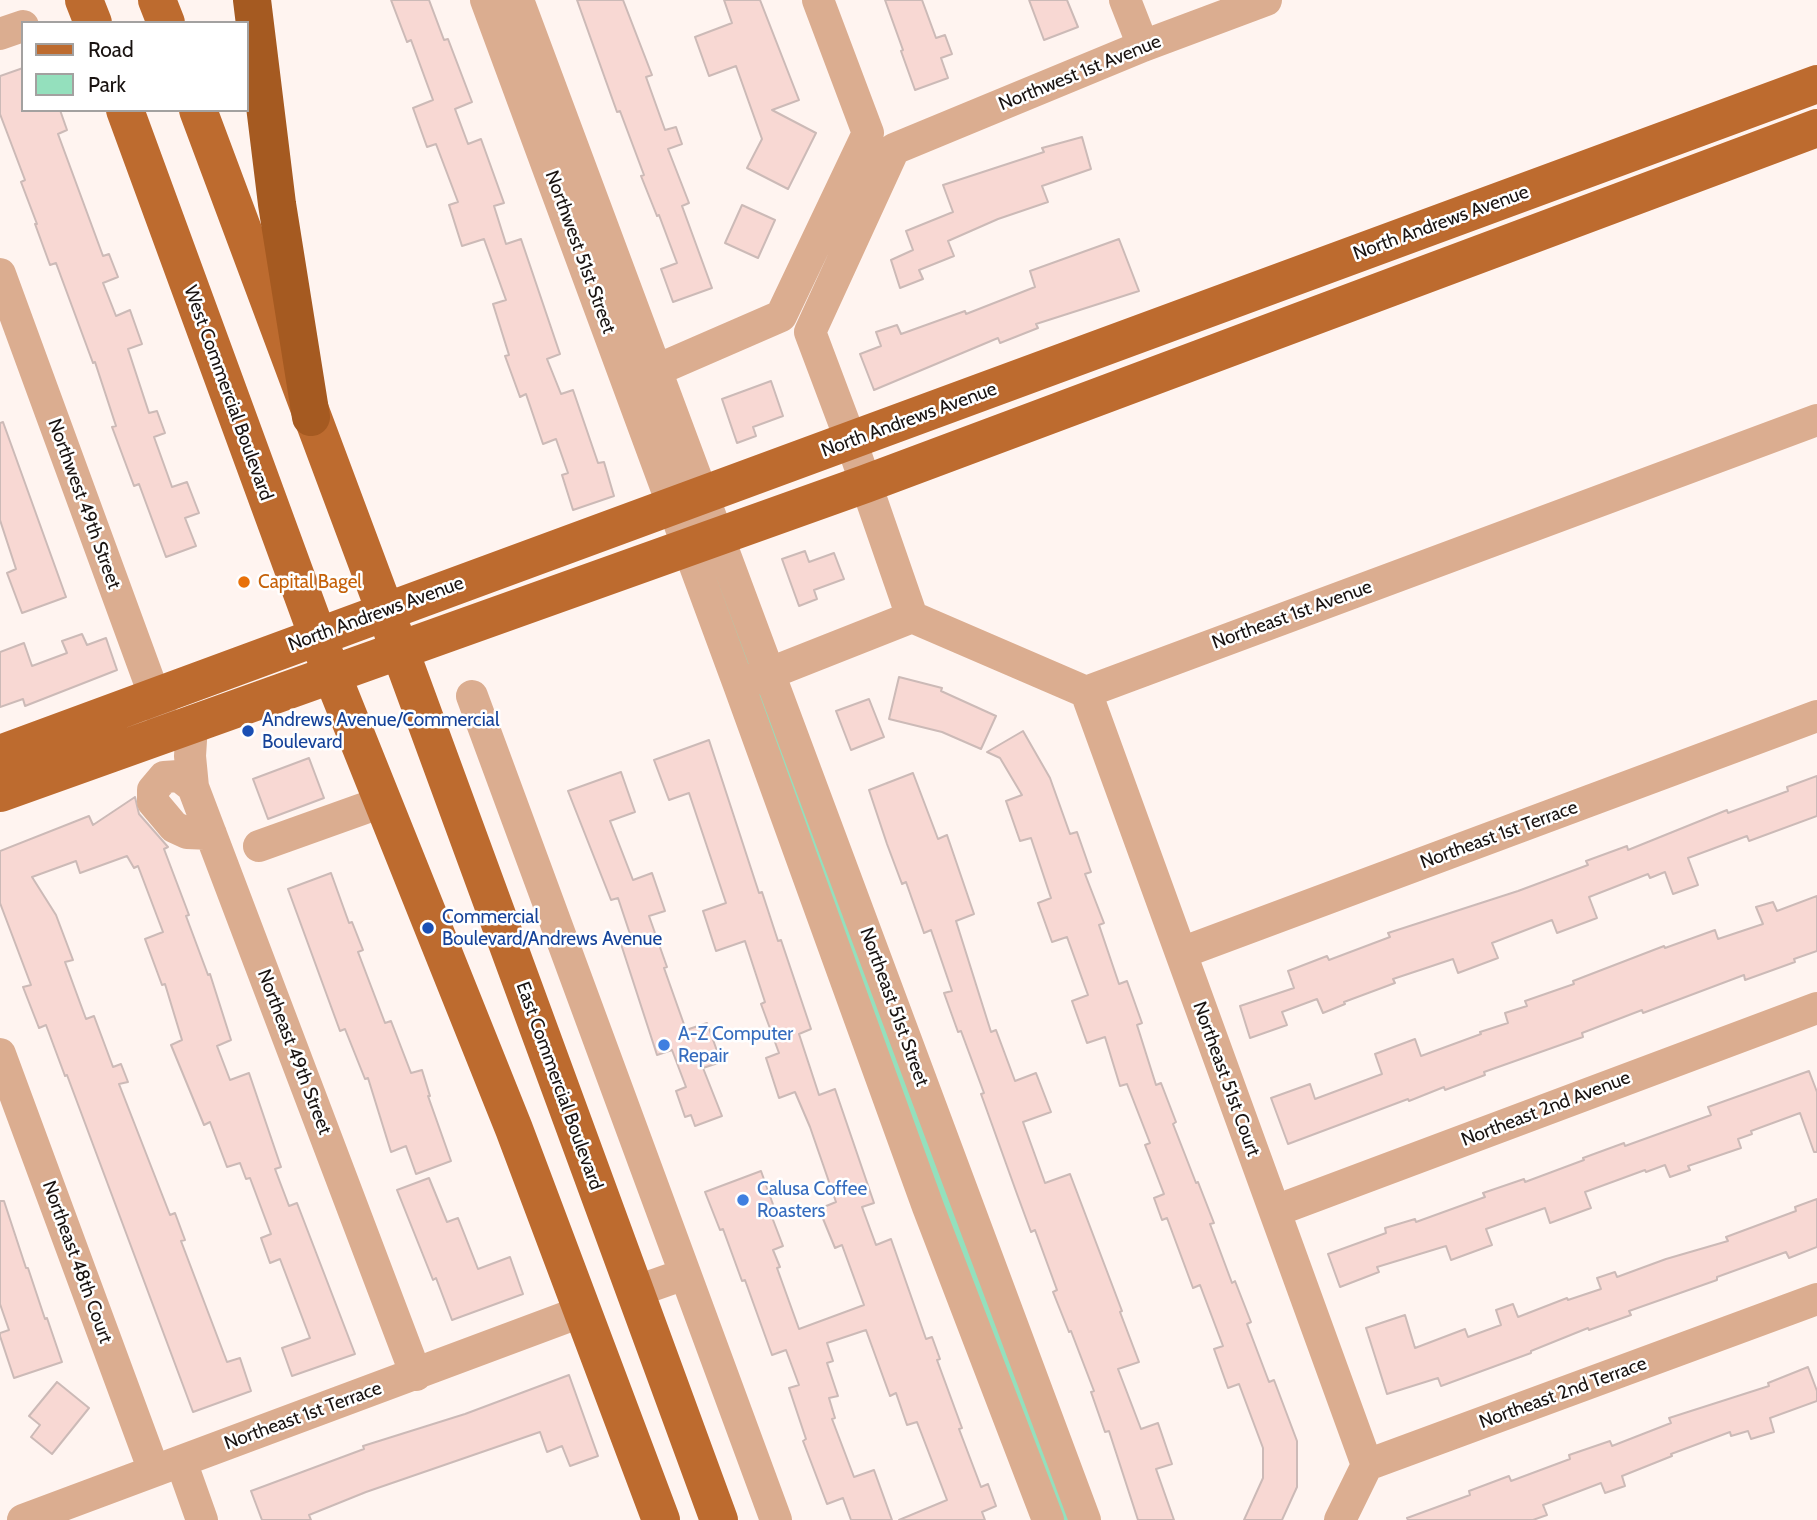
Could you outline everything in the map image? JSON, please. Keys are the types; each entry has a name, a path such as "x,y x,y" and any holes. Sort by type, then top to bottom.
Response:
{"highway":[{"path":"252,0 277,204 311,417"}],"main road":[{"path":"84,0 92,21"},
{"path":"157,0 165,21"},
{"name":"North Andrews Avenue","path":"0,754 1817,84"},
{"name":"West Commercial Boulevard","path":"125,112 332,675"},
{"path":"199,112 400,651"},
{"path":"0,793 865,484 1817,128"},
{"name":"East Commercial Boulevard","path":"400,651 717,1516"},
{"path":"332,675 514,1129 661,1520"},
{"path":"514,1129 539,1141 546,1150 589,1258 596,1268 610,1280 634,1292"},
{"path":"583,1311 612,1329 622,1339 631,1353 685,1493 696,1506 717,1516"}],"street":[{"name":"Northwest 51st Street","path":"486,0 627,380 688,499"},
{"name":"Northwest 51st Street","path":"518,0 657,369 688,499"},
{"path":"810,332 894,149 867,133 818,0"},
{"path":"1125,0 1143,46"},
{"name":"Northwest 1st Avenue","path":"894,149 1143,46 1266,0"},
{"path":"0,34 21,27"},
{"path":"627,380 781,316 867,133"},
{"name":"Northwest 49th Street","path":"0,274 154,695 180,729"},
{"path":"781,316 810,332 912,617"},
{"name":"Northeast 1st Avenue","path":"1086,692 1817,420"},
{"name":"Northeast 51st Street","path":"688,499 704,542 739,685 928,1207 1048,1520"},
{"name":"Northeast 51st Street","path":"704,542 771,673 1085,1520"},
{"path":"739,685 912,617 1086,692"},
{"name":"Northeast 51st Court","path":"1086,692 1367,1465"},
{"path":"472,696 776,1520"},
{"name":"Northeast 1st Terrace","path":"1181,953 1817,716"},
{"name":"Northeast 49th Street","path":"180,729 190,756 193,787 416,1375"},
{"path":"193,787 179,776 164,777 153,790 153,802 174,828 187,833 211,834"},
{"path":"259,846 382,802"},
{"name":"Northeast 2nd Avenue","path":"1275,1211 1817,1008"},
{"name":"Northeast 48th Court","path":"0,1054 168,1466 202,1520"},
{"path":"928,1207 964,1194"},
{"path":"634,1292 685,1274"},
{"name":"Northeast 2nd Terrace","path":"1367,1465 1817,1299"},
{"name":"Northeast 1st Terrace","path":"23,1520 583,1311"},
{"path":"1340,1520 1367,1465"}],"green space":[{"path":"720,561 1079,1520 1056,1520 704,568"}],"building":[{"path":"391,0 429,0 444,40 448,39 472,102 455,109 468,144 481,139 504,203 494,206 506,244 521,239 560,354 547,359 561,394 573,390 598,463 604,462 614,496 573,510 562,475 568,473 556,439 543,444 526,394 520,397 505,356 509,355 493,304 506,300 484,239 462,246 449,205 458,202 436,144 427,147 413,108 433,100 411,40 407,42"},
{"path":"577,0 623,0 652,75 646,77 665,130 676,127 682,144 668,149 689,203 682,206 712,288 673,302 661,269 677,263 641,176 644,175 620,111 617,112"},
{"path":"724,0 760,0 799,100 772,110 816,133 788,189 747,168 762,139 736,66 709,76 695,37 732,23"},
{"path":"885,0 922,0 936,38 945,35 952,54 941,58 948,78 915,90"},
{"path":"1029,0 1067,0 1078,27 1044,40"},
{"path":"21,69 21,112 61,112 67,130 58,134 103,256 109,254 118,277 103,283 116,316 130,310 142,344 128,349 149,413 157,411 165,433 154,437 172,487 187,482 199,513 185,518 196,546 166,557 139,484 134,486 112,427 116,426 95,362 93,363 56,263 50,265 21,182 25,180 0,114 0,76"},
{"path":"1082,137 1091,169 1042,186 1048,202 998,219 948,241 954,256 919,270 923,279 900,288 891,260 913,250 906,231 953,212 943,185 1044,152 1042,148"},
{"path":"742,205 775,220 758,258 725,243"},
{"path":"1119,239 1139,291 1036,324 1038,328 1000,343 998,338 874,390 860,354 881,346 876,332 897,325 901,334 965,311 966,314 1035,287 1030,271"},
{"path":"771,381 783,416 753,427 756,436 737,443 722,399"},
{"path":"3,422 66,597 22,613 7,573 16,569 0,520 0,423"},
{"path":"805,551 809,562 834,553 844,579 814,590 817,599 799,606 782,559"},
{"path":"82,634 87,645 106,638 117,670 25,706 23,699 0,707 0,652 24,643 32,666 67,653 62,641"},
{"path":"899,677 942,688 941,691 996,716 981,749 942,732 889,719"},
{"path":"869,699 884,737 851,750 836,711"},
{"path":"1023,731 1050,778 1070,834 1077,832 1091,872 1085,874 1104,923 1099,925 1119,984 1127,981 1142,1023 1137,1025 1156,1085 1161,1083 1176,1122 1173,1124 1214,1223 1210,1224 1232,1283 1235,1281 1251,1322 1247,1324 1269,1382 1274,1380 1297,1441 1297,1487 1282,1520 1244,1520 1263,1478 1263,1448 1239,1384 1228,1388 1214,1349 1223,1346 1200,1285 1193,1288 1167,1218 1162,1220 1154,1198 1164,1194 1145,1145 1150,1143 1127,1084 1120,1086 1105,1037 1087,1043 1072,1001 1088,995 1067,937 1052,942 1038,903 1051,898 1031,838 1020,841 1006,801 1022,795 1000,758 987,752"},
{"path":"709,740 759,893 762,892 778,941 781,940 811,1029 799,1034 819,1095 835,1089 874,1203 862,1207 876,1245 891,1239 926,1339 932,1337 940,1359 937,1360 962,1428 959,1429 981,1487 988,1484 996,1506 982,1512 985,1520 899,1520 947,1500 917,1422 907,1425 896,1393 890,1396 866,1330 827,1343 833,1361 827,1363 838,1396 829,1398 835,1418 832,1419 854,1477 874,1470 892,1520 851,1520 843,1498 827,1504 803,1441 806,1439 789,1388 799,1385 786,1350 772,1355 745,1280 742,1281 723,1229 720,1230 705,1192 761,1171 775,1210 770,1212 783,1246 773,1250 780,1267 777,1268 799,1329 864,1305 842,1245 835,1248 819,1209 836,1202 810,1127 795,1092 779,1098 766,1058 779,1053 761,1004 765,1002 745,941 716,951 703,911 726,903 689,793 669,800 654,760"},
{"path":"309,758 324,798 268,819 253,779"},
{"path":"621,772 635,812 610,821 633,880 652,873 665,911 649,916 686,1030 707,1023 721,1062 703,1068 722,1116 695,1126 691,1115 685,1117 676,1091 686,1087 672,1050 657,1055 620,941 631,937 618,898 611,900 568,791"},
{"path":"913,773 938,839 947,835 974,914 956,921 991,1032 996,1030 1015,1081 1036,1073 1051,1112 1023,1122 1045,1183 1070,1174 1122,1311 1120,1312 1139,1362 1118,1369 1141,1429 1158,1423 1172,1464 1156,1469 1174,1520 1138,1520 1109,1431 1105,1432 1091,1392 1094,1391 1053,1292 1057,1290 1035,1230 1031,1232 981,1094 984,1093 944,993 952,991 931,930 924,933 906,882 902,884 887,844 869,790"},
{"path":"1817,776 1817,816 1749,841 1747,836 1688,858 1698,885 1673,894 1665,872 1650,878 1648,874 1589,897 1597,918 1557,933 1552,920 1492,943 1498,958 1458,973 1453,959 1393,979 1395,983 1323,1013 1317,999 1282,1012 1287,1025 1250,1038 1240,1006 1294,988 1288,971 1327,956 1329,960 1390,937 1388,933 1518,891 1588,865 1586,861 1627,846 1628,850 1727,810 1728,813 1788,791 1787,787"},
{"path":"135,797 139,814 168,847 164,849 231,1040 217,1046 230,1080 249,1073 281,1167 275,1169 289,1206 297,1203 355,1354 292,1376 282,1348 310,1338 280,1259 270,1263 261,1238 271,1234 250,1178 246,1179 240,1163 227,1167 210,1122 204,1125 171,1045 182,1040 165,984 162,985 145,939 163,932 138,866 134,868 127,856 80,873 76,861 32,877 56,915 73,960 65,962 86,1019 94,1016 113,1067 121,1064 128,1082 119,1084 170,1215 175,1213 185,1240 181,1241 227,1362 240,1358 251,1391 193,1412 67,1075 65,1076 46,1025 39,1028 23,987 31,985 0,903 0,851 89,816 93,825"},
{"path":"331,873 349,923 352,922 363,950 358,952 385,1023 391,1021 411,1073 422,1070 428,1096 451,1161 416,1174 406,1146 391,1152 368,1078 365,1079 345,1029 340,1031 288,889"},
{"path":"1817,896 1817,951 1794,959 1795,962 1745,980 1744,975 1643,1013 1642,1010 1582,1033 1583,1037 1484,1072 1485,1075 1445,1090 1444,1087 1409,1101 1408,1099 1288,1144 1271,1098 1310,1084 1315,1099 1382,1074 1375,1054 1415,1039 1421,1056 1508,1023 1505,1013 1527,1006 1525,1001 1574,984 1573,981 1664,946 1665,948 1715,930 1718,939 1763,924 1756,907 1773,902 1777,911"},
{"path":"1809,1071 1817,1092 1817,1152 1814,1152 1800,1113 1751,1131 1752,1134 1738,1139 1741,1148 1688,1166 1690,1170 1670,1177 1665,1165 1585,1192 1591,1208 1550,1223 1545,1208 1486,1229 1492,1245 1451,1260 1446,1246 1377,1267 1379,1272 1340,1287 1328,1254 1386,1233 1385,1228 1415,1219 1416,1222 1485,1197 1483,1193 1524,1179 1525,1182 1624,1143 1625,1146 1711,1115 1708,1107"},
{"path":"429,1178 447,1222 458,1218 478,1269 510,1257 523,1294 452,1320 397,1190"},
{"path":"1817,1199 1817,1247 1789,1258 1786,1252 1717,1277 1717,1280 1629,1311 1631,1315 1589,1330 1588,1328 1531,1353 1441,1386 1438,1378 1387,1394 1366,1328 1405,1315 1415,1348 1465,1329 1468,1337 1501,1325 1496,1310 1513,1304 1518,1317 1567,1298 1568,1300 1601,1289 1597,1278 1615,1272 1617,1277 1728,1241 1726,1237 1796,1211 1795,1207"},
{"path":"0,1201 4,1201 62,1362 14,1378 0,1336 0,1333 9,1330 0,1304"},
{"path":"1808,1367 1817,1391 1817,1401 1770,1418 1774,1432 1751,1439 1748,1431 1731,1436 1730,1432 1622,1476 1625,1486 1605,1493 1601,1483 1543,1505 1547,1515 1533,1520 1407,1518 1470,1495 1469,1491 1509,1476 1511,1481 1570,1459 1569,1455 1610,1441 1612,1446 1671,1423 1669,1418 1769,1386 1768,1383"},
{"path":"569,1375 598,1456 570,1466 562,1446 547,1452 540,1432 366,1492 309,1515 311,1520 262,1520 251,1491 364,1449 363,1446 465,1414"},
{"path":"57,1382 89,1408 52,1454 31,1437 40,1425 29,1416"}],"place":[{"name":"Capital Bagel","path":"244,582"},
{"name":"Andrews Avenue/Commercial Boulevard","path":"248,731"},
{"name":"Commercial Boulevard/Andrews Avenue","path":"428,928"},
{"name":"A-Z Computer Repair","path":"664,1045"},
{"name":"Calusa Coffee Roasters","path":"743,1200"}]}
